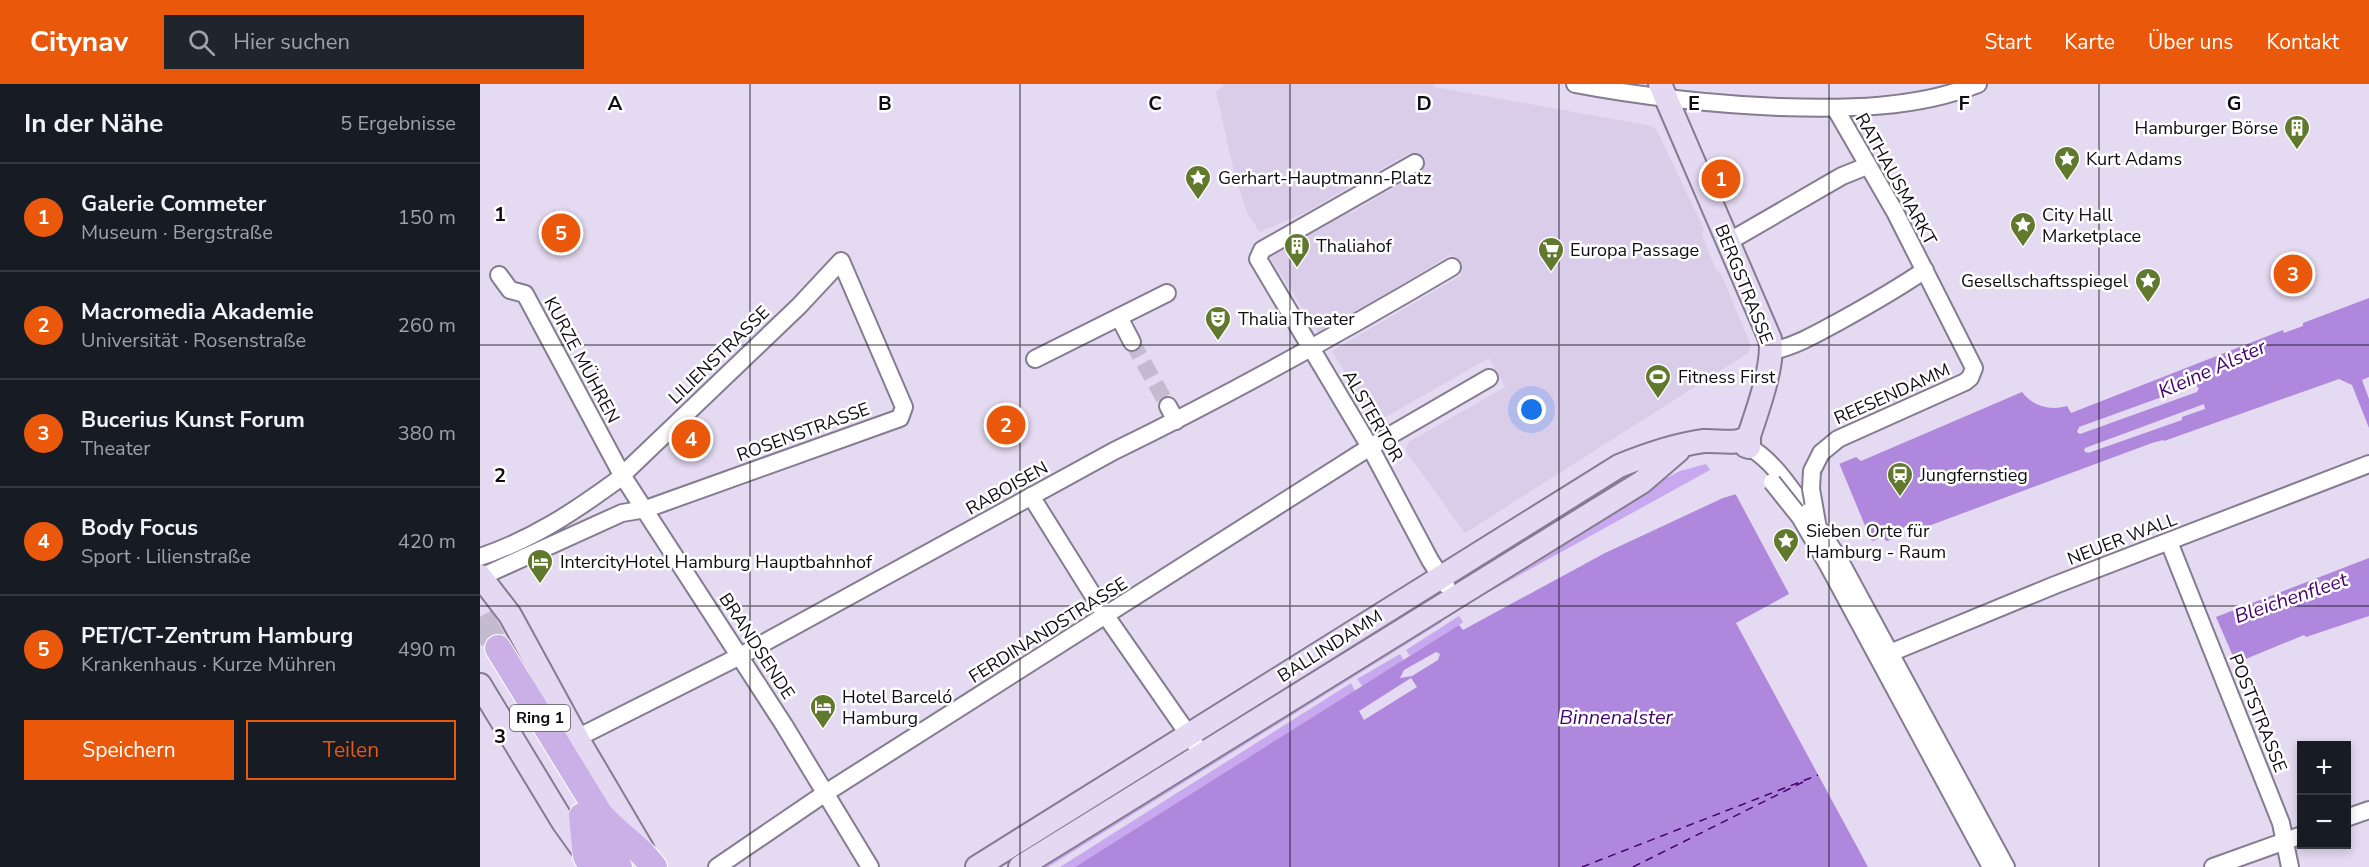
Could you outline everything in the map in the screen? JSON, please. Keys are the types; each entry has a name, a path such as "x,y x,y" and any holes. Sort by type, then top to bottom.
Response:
{"main road":[{"name":"Ring 1","path":"619,867 582,813 490,651 599,813 651,864"},
{"path":"582,813 594,863"}],"street":[{"path":"1575,84 1663,92 1731,105 1835,108"},
{"name":"RATHAUSMARKT","path":"1925,270 1895,212 1835,108 1910,102 1958,92 1978,84"},
{"name":"BERGSTRASSE","path":"1663,92 1770,339 1772,351"},
{"name":"ALSTERTOR","path":"1415,163 1262,250 1258,255 1261,265 1370,447 1430,560 1454,597"},
{"path":"1728,242 1842,176 1867,166"},
{"name":"ROSENSTRASSE","path":"480,572 622,513 646,509 900,418 904,413 904,407 841,261"},
{"name":"LILIENSTRASSE","path":"480,572 528,537 586,504 622,474 799,306 841,261"},
{"name":"RABOISEN","path":"577,738 740,656 1114,451 1172,414 1311,348 1452,267"},
{"path":"1925,270 1893,292 1811,336 1787,348 1772,351 1742,441 1754,463 1778,481 1817,524 1834,562 1991,867"},
{"name":"REESENDAMM","path":"1817,524 1810,489 1812,471 1821,453 1838,439 1965,382 1973,373 1972,362 1925,270"},
{"name":"KURZE MÜHREN","path":"499,274 510,290 525,294 622,474 646,509"},
{"path":"1035,359 1167,293"},
{"path":"1119,317 1132,342"},
{"name":"FERDINANDSTRASSE","path":"717,867 824,794 1370,447 1489,378"},
{"name":"BALLINDAMM","path":"977,867 1619,466 1664,450 1692,444 1742,441"},
{"name":"BALLINDAMM","path":"1020,867 1642,482 1669,457 1692,444"},
{"name":"NEUER WALL","path":"1890,652 2033,593 2369,464"},
{"path":"1778,481 1800,517 1834,562 1890,652 2006,867"},
{"path":"1031,496 1106,616 1202,754"},
{"name":"BRANDSENDE","path":"646,509 870,867"},
{"name":"POSTSTRASSE","path":"2169,542 2281,823 2290,867"},
{"name":"Ring 1","path":"480,572 510,615 577,738 651,864"},
{"name":"Ring 1","path":"480,684 563,822 594,863"},
{"path":"2351,816 2369,810"},
{"path":"2213,867 2297,836"}],"shaded area":[{"path":"1223,84 1434,84 1434,87 1652,126 1656,129 1704,229 1702,235 1716,270 1721,274 1751,346 1748,353 1465,533 1406,449 1409,442 1505,387 1489,358 1375,423 1332,351 1462,275 1451,254 1320,335 1269,256 1333,219 1353,212 1420,172 1409,153 1304,213 1260,232 1248,215 1235,176 1216,91"},
{"path":"1655,460 1473,577 1468,570 1612,480"},
{"path":"1706,464 1710,470 1485,594 1481,588 1659,482 1680,471"},
{"path":"1459,616 1463,622 1410,656 1406,650"},
{"path":"1440,619 1442,622 1048,867 1044,867"},
{"path":"1400,654 1404,661 1362,686 1357,679"},
{"path":"1351,683 1355,691 1075,867 1060,867"}],"water":[{"name":"Binnenalster","path":"2369,298 2369,377 2362,380 2369,399 2369,428 2352,385 2339,379 2164,441 2152,443 1923,528 1920,522 1892,532 1894,539 1887,541 1881,537 1873,541 1869,539 1786,587 1789,594 1736,623 1868,867 1075,867 1459,625 1463,630 1605,553 1723,498 1856,457 1861,461 2022,392 2036,404 2054,408 2067,406 2071,413 2283,330 2284,333 2303,326 2303,323","holes":["2195,385 2199,388 2197,392 2080,434 2077,432 2079,427","2204,404 2205,409 2182,417 2182,420 2088,453 2084,451 2085,448","1436,652 1440,654 1438,660 1412,676 1400,678 1404,670","1411,678 1417,687 1364,720 1359,711"]},
{"name":"Bleichenfleet","path":"2369,558 2369,616 2306,637 2304,635 2236,663 2216,617"}],"pier":[{"path":"1839,463 1871,540 1787,590 1735,493"}],"ferry route":[{"path":"1582,867 1818,775"},
{"path":"1633,867 1809,779"}],"tunnel":[{"path":"1132,342 1168,406"},
{"path":"480,617 498,648"}],"place":[{"name":"Hamburger Börse","path":"2297,151"},
{"name":"Galerie Commeter","path":"1721,179"},
{"name":"Kurt Adams","path":"2067,182"},
{"name":"Gerhart-Hauptmann-Platz","path":"1198,201"},
{"name":"PET/CT-Zentrum Hamburg","path":"561,233"},
{"name":"City Hall Marketplace","path":"2023,248"},
{"name":"Thaliahof","path":"1297,269"},
{"name":"Europa Passage","path":"1551,273"},
{"name":"Bucerius Kunst Forum","path":"2293,274"},
{"name":"Gesellschaftsspiegel","path":"2148,304"},
{"name":"Thalia Theater","path":"1218,342"},
{"name":"Fitness First","path":"1658,400"},
{"name":"Macromedia Akademie","path":"1006,425"},
{"name":"Body Focus","path":"691,439"},
{"name":"Jungfernstieg","path":"1900,498"},
{"name":"Sieben Orte für Hamburg - Raum","path":"1786,564"},
{"name":"IntercityHotel Hamburg Hauptbahnhof","path":"540,585"},
{"name":"Hotel Barceló Hamburg","path":"823,730"}],"water label":[{"name":"Kleine Alster","path":"2212,369"}]}
